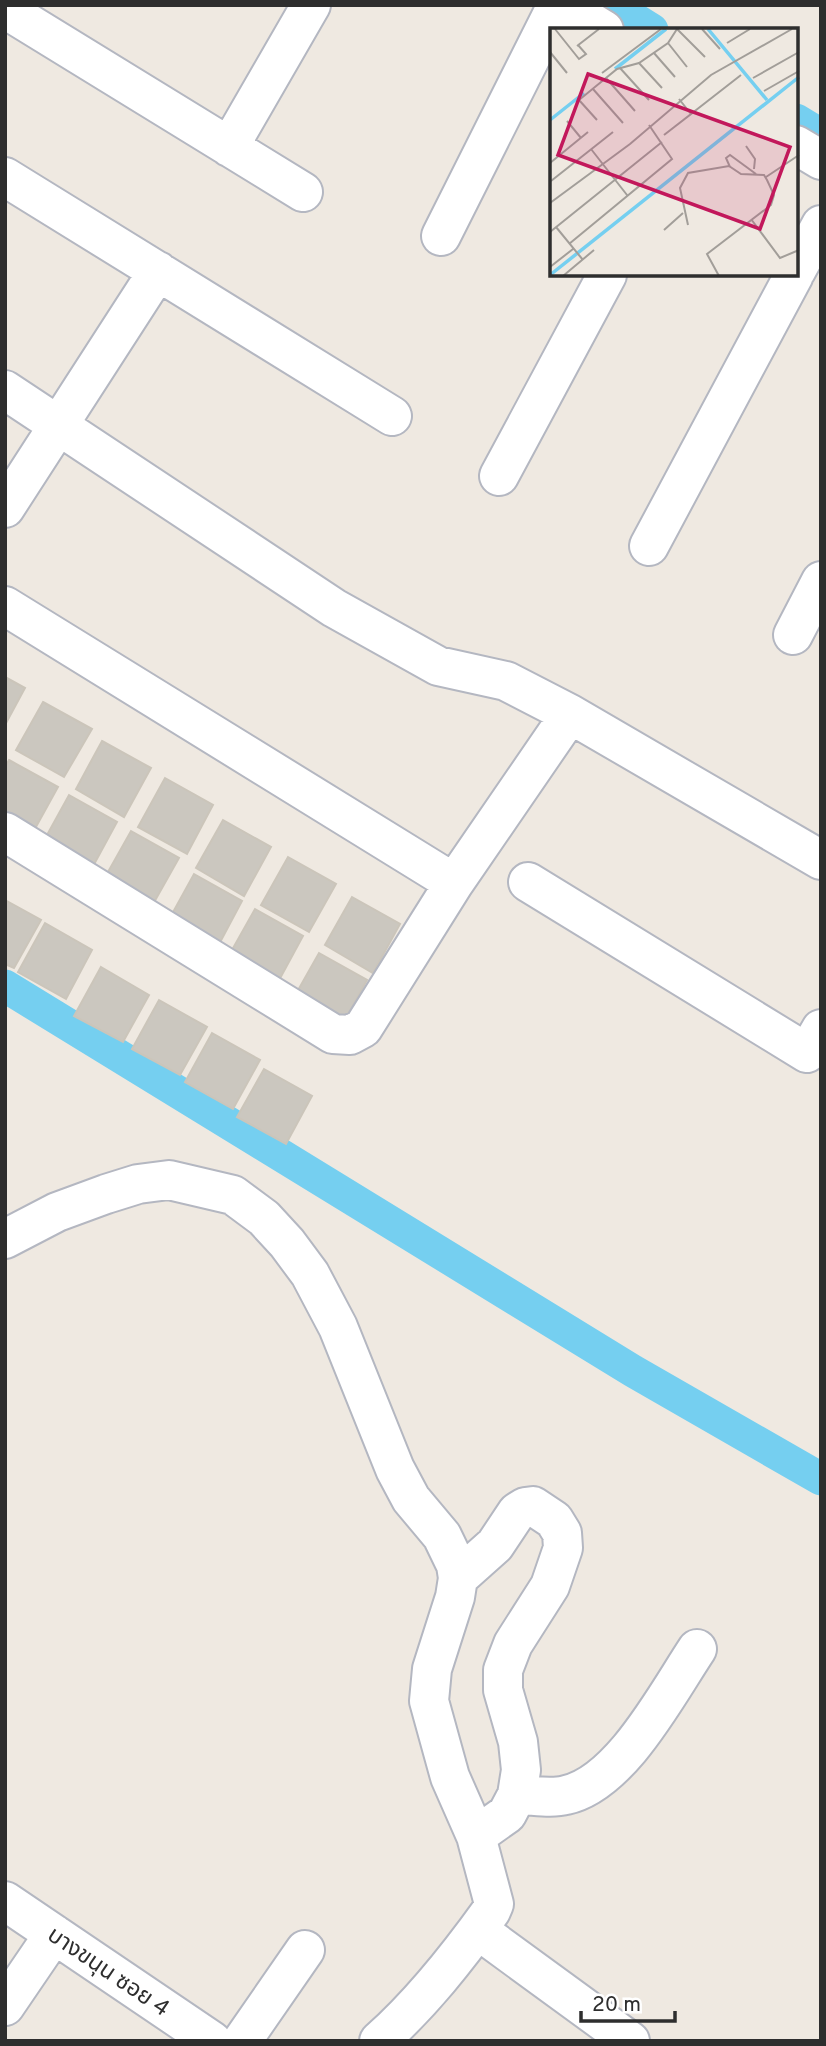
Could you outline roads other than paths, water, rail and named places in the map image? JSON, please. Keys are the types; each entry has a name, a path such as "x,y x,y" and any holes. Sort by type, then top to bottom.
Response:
{"street":[{"path":"229,147 311,5"},
{"path":"441,236 556,5"},
{"path":"563,5 601,28"},
{"path":"5,9 303,192"},
{"path":"798,146 821,160"},
{"path":"5,177 392,416"},
{"path":"798,267 821,225"},
{"path":"5,508 158,271"},
{"path":"499,476 606,276"},
{"path":"649,546 793,276"},
{"path":"5,390 334,608 438,666 506,681 570,714 821,860"},
{"path":"793,635 821,581"},
{"path":"5,606 454,883"},
{"path":"5,832 334,1034 350,1035 363,1028 454,883 570,714"},
{"path":"528,883 816,1048"},
{"path":"5,1239 57,1212 138,1184 169,1180 233,1195 264,1218 310,1274 338,1327 395,1469 411,1499 442,1536 456,1565 458,1578 455,1597 432,1669 429,1701 450,1777 468,1819 494,1903 478,1930 428,1990 379,2041"},
{"path":"458,1578 495,1545 517,1512 525,1507 533,1506 554,1520 562,1533 563,1548 550,1586 513,1644 503,1670 503,1690 518,1742 521,1770 517,1795 507,1814 468,1819"},
{"path":"517,1795 565,1796 588,1786 609,1770 630,1749 696,1648"},
{"name":"บางขนุน ซอย 4","path":"5,1901 212,2041"},
{"path":"478,1930 630,2041"},
{"path":"5,2006 54,1934"},
{"path":"242,2041 305,1950"}],"waterway":[{"path":"612,5 649,28"},
{"path":"798,121 821,135"},
{"path":"5,986 633,1371 821,1479"}]}
